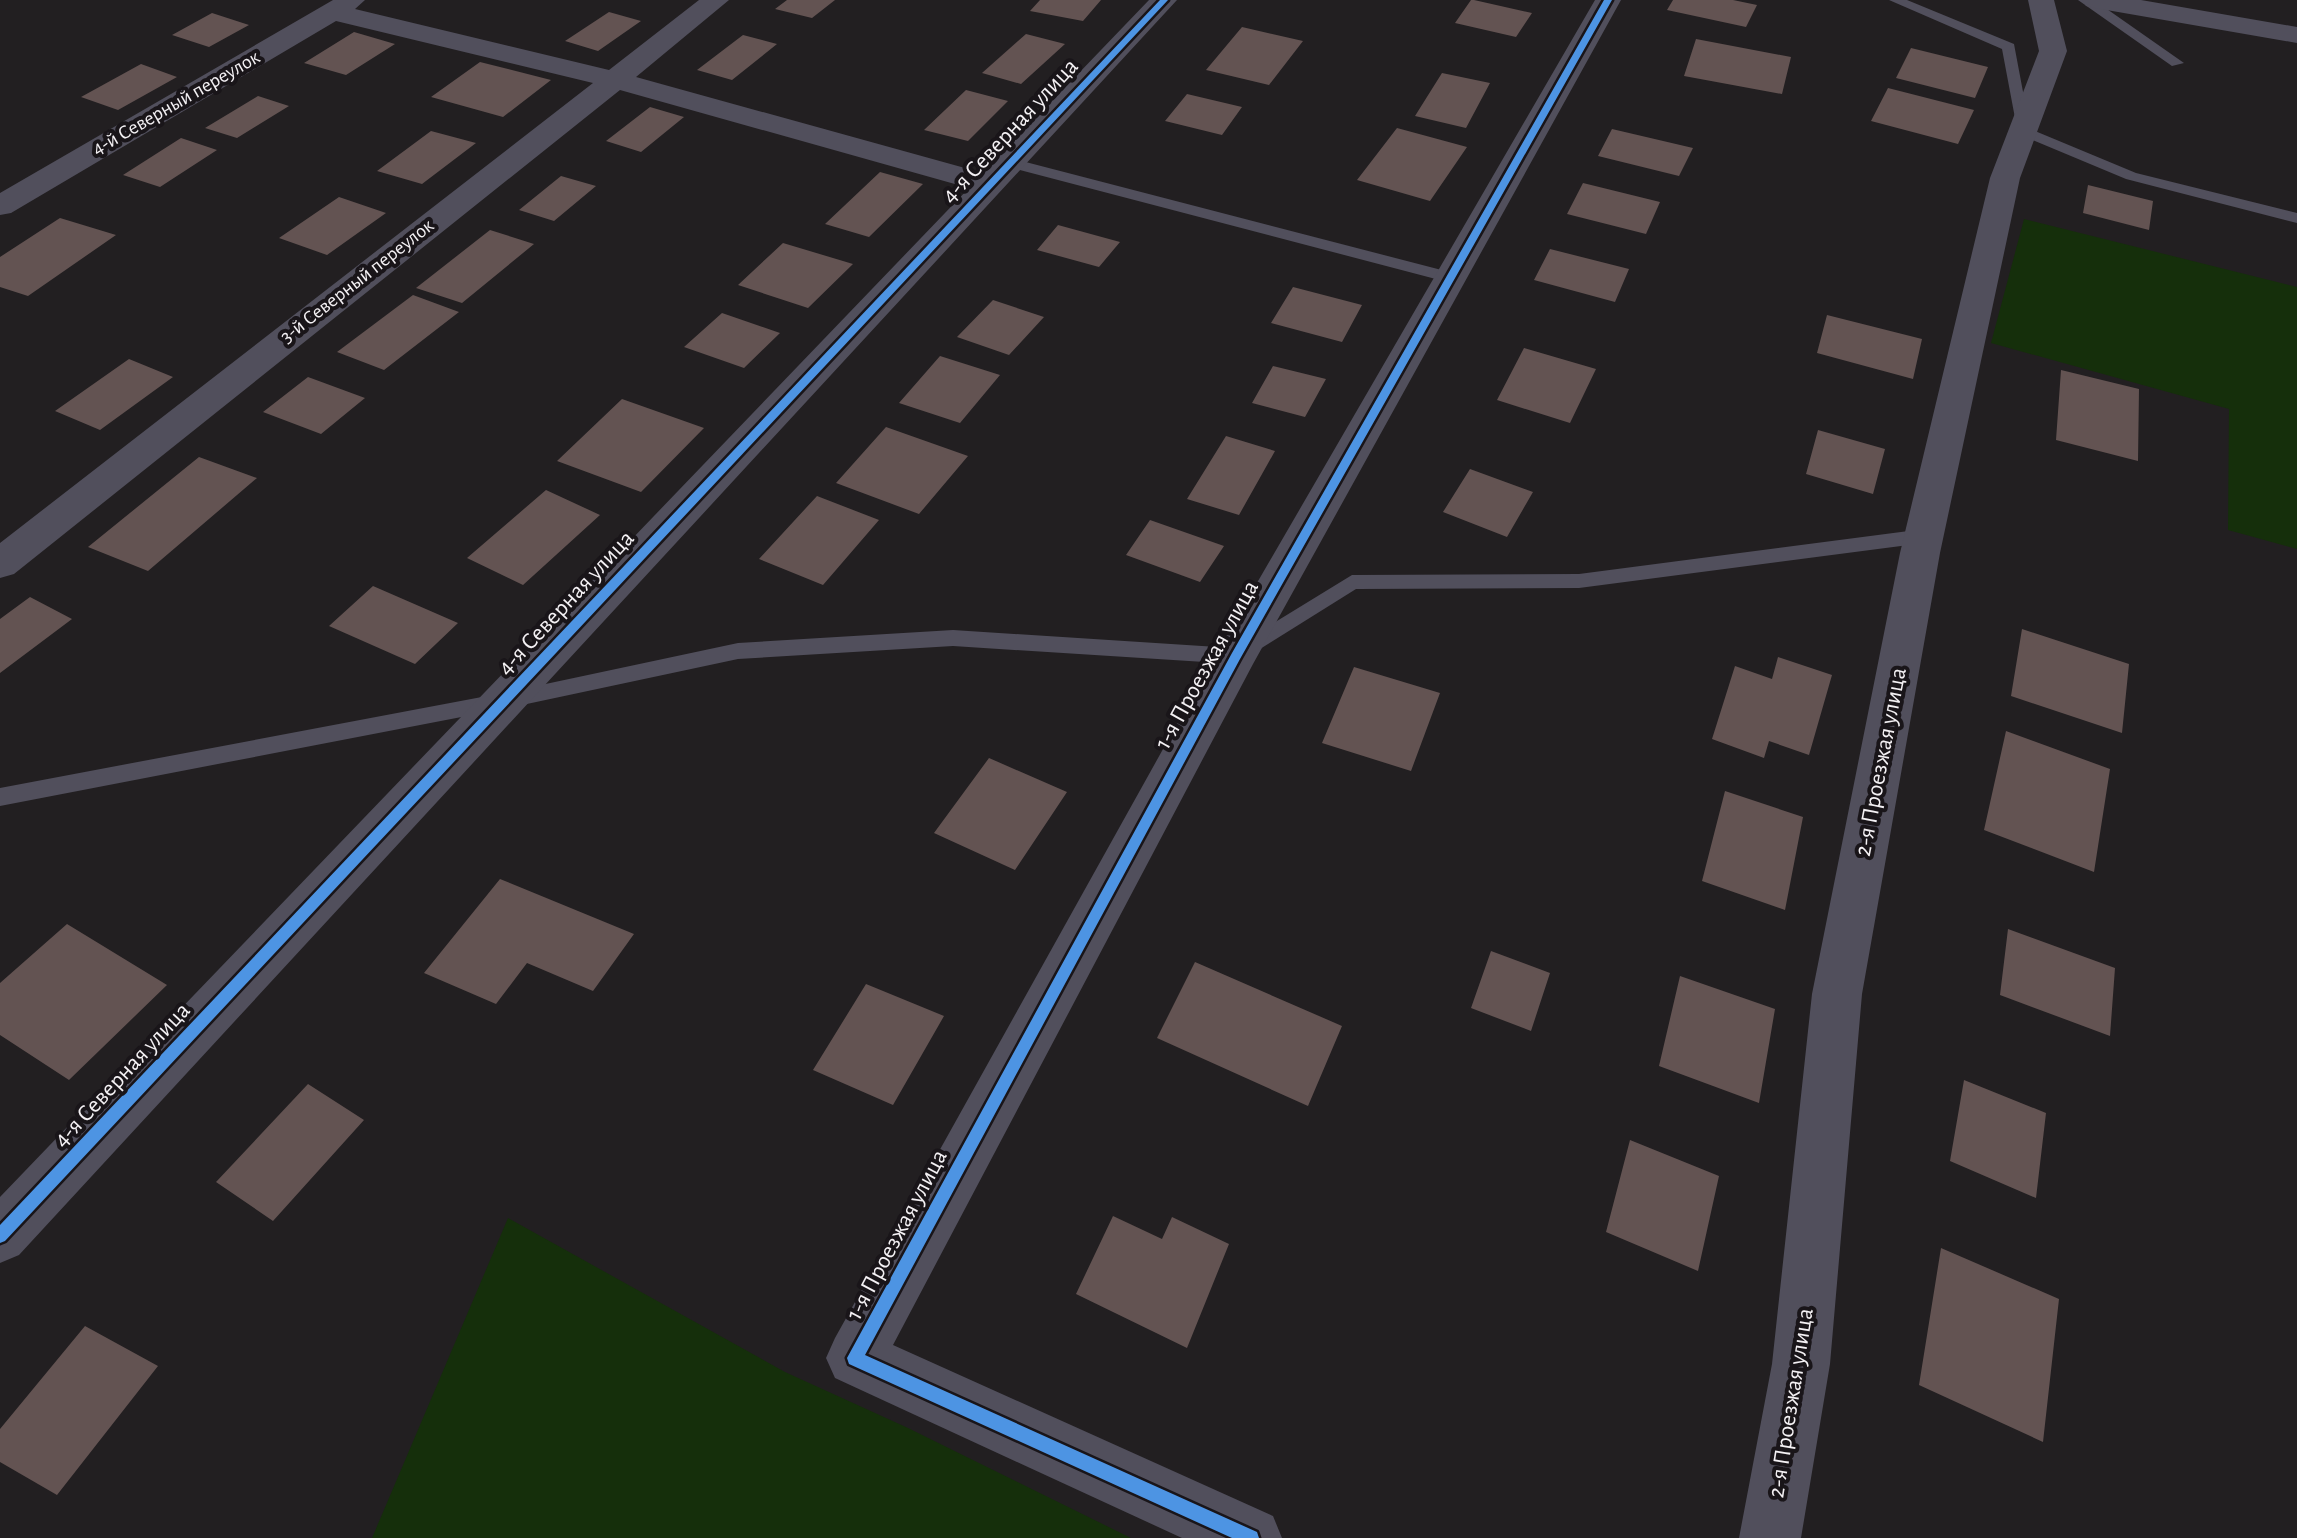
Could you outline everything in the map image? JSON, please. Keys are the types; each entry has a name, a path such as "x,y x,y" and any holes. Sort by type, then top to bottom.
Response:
{"street":[{"name":"3-й Северный переулок","path":"0,564 716,0"},
{"name":"4-я Северная улица","path":"0,1236 1164,0"},
{"name":"1-я Проезжая улица","path":"1251,1538 855,1358 1236,656 1608,0"},
{"name":"2-я Проезжая улица","path":"1770,1538 1801,1364 1837,994 1924,536 2005,178 2053,51 2043,0"},
{"path":"2095,0 2296,33"},
{"path":"342,6 612,79 1000,174"},
{"name":"4-й Северный переулок","path":"0,206 342,6"}],"lane":[{"path":"1896,0 2009,47 2023,131 2131,176 2297,218"},
{"path":"2085,0 2177,63"},
{"path":"1000,174 1451,278"},
{"path":"0,797 753,650 953,638 1236,656 1352,582 1579,581 1924,536"}],"green space":[{"path":"2024,219 2297,287 2297,549 2228,530 2229,409 1991,343"},
{"path":"508,1218 785,1372 908,1428 1131,1538 372,1538"}],"building":[{"path":"787,0 835,0 812,18 775,9"},
{"path":"1040,0 1101,0 1083,21 1030,11"},
{"path":"1471,0 1532,13 1516,37 1455,23"},
{"path":"1673,0 1733,0 1757,5 1746,27 1667,10"},
{"path":"609,12 641,21 598,51 565,41"},
{"path":"212,13 249,25 209,47 172,35"},
{"path":"1242,27 1303,41 1269,85 1206,70"},
{"path":"354,32 395,44 346,75 304,63"},
{"path":"1026,34 1065,44 1021,84 982,73"},
{"path":"743,35 777,44 732,80 697,70"},
{"path":"1696,39 1791,57 1782,94 1684,76"},
{"path":"1911,48 1988,67 1975,98 1896,78"},
{"path":"480,62 551,80 503,117 431,97"},
{"path":"141,64 177,77 118,110 81,97"},
{"path":"1442,73 1490,83 1466,128 1415,116"},
{"path":"1888,88 1974,110 1958,144 1871,121"},
{"path":"966,90 1008,101 968,141 924,130"},
{"path":"1187,94 1242,107 1222,135 1165,121"},
{"path":"258,96 289,106 237,138 205,128"},
{"path":"650,107 684,117 641,152 606,141"},
{"path":"1397,128 1467,147 1430,201 1357,180"},
{"path":"1612,129 1693,148 1679,176 1598,156"},
{"path":"431,131 476,143 422,184 377,171"},
{"path":"181,138 217,150 160,187 123,175"},
{"path":"880,172 923,184 869,237 825,224"},
{"path":"561,176 596,186 554,221 519,210"},
{"path":"1583,183 1660,202 1646,234 1567,214"},
{"path":"2088,185 2153,201 2149,230 2083,213"},
{"path":"339,197 386,213 327,255 279,238"},
{"path":"60,218 116,235 28,296 0,287 0,257"},
{"path":"1058,225 1120,242 1099,267 1037,250"},
{"path":"490,230 534,244 462,303 416,288"},
{"path":"783,243 853,264 808,308 738,285"},
{"path":"1550,249 1629,269 1615,302 1534,280"},
{"path":"1293,287 1362,305 1342,342 1271,323"},
{"path":"413,295 459,312 384,370 337,352"},
{"path":"993,300 1044,317 1009,355 957,337"},
{"path":"722,313 780,333 744,368 684,347"},
{"path":"1827,315 1922,339 1913,379 1817,353"},
{"path":"1524,348 1596,369 1570,423 1497,400"},
{"path":"940,356 1000,375 960,423 899,403"},
{"path":"129,359 173,377 100,430 55,411"},
{"path":"1273,366 1326,379 1305,417 1252,403"},
{"path":"2061,370 2139,389 2138,461 2056,440"},
{"path":"308,377 365,398 321,434 263,412"},
{"path":"622,399 704,428 641,492 557,461"},
{"path":"886,427 968,456 919,514 836,483"},
{"path":"1818,430 1885,449 1873,494 1806,474"},
{"path":"1226,436 1275,451 1239,515 1187,499"},
{"path":"199,457 257,478 148,571 88,547"},
{"path":"1470,469 1533,492 1507,537 1443,512"},
{"path":"546,490 600,515 523,585 467,558"},
{"path":"817,496 879,520 823,585 759,559"},
{"path":"1150,520 1224,546 1200,582 1126,555"},
{"path":"373,586 458,623 415,664 329,626"},
{"path":"30,597 72,619 0,673 0,619"},
{"path":"2022,629 2129,664 2122,733 2011,696"},
{"path":"1778,657 1832,675 1809,755 1769,741 1764,758 1712,739 1735,666 1772,679"},
{"path":"1354,667 1440,693 1411,771 1322,743"},
{"path":"2006,731 2110,769 2094,872 1984,830"},
{"path":"989,758 1067,792 1015,870 934,833"},
{"path":"1725,791 1803,817 1785,910 1702,881"},
{"path":"500,879 634,934 593,991 527,963 496,1004 424,973"},
{"path":"67,924 167,985 69,1080 0,1035 0,983"},
{"path":"2008,929 2115,968 2110,1036 2000,995"},
{"path":"1491,951 1550,973 1531,1031 1471,1008"},
{"path":"1195,962 1342,1026 1308,1106 1157,1038"},
{"path":"1680,976 1775,1009 1759,1103 1659,1066"},
{"path":"866,984 944,1016 893,1105 813,1070"},
{"path":"1964,1080 2046,1113 2036,1198 1950,1161"},
{"path":"308,1084 364,1120 273,1221 216,1182"},
{"path":"1630,1140 1719,1176 1698,1271 1606,1232"},
{"path":"1113,1216 1162,1239 1172,1217 1229,1244 1187,1348 1076,1294"},
{"path":"1941,1248 2059,1299 2043,1442 1919,1385"},
{"path":"85,1326 158,1366 57,1495 0,1462 0,1429"}],"cycle path":[{"path":"0,1236 1164,0"},
{"path":"1251,1538 855,1358 1236,656 1608,0"}]}
